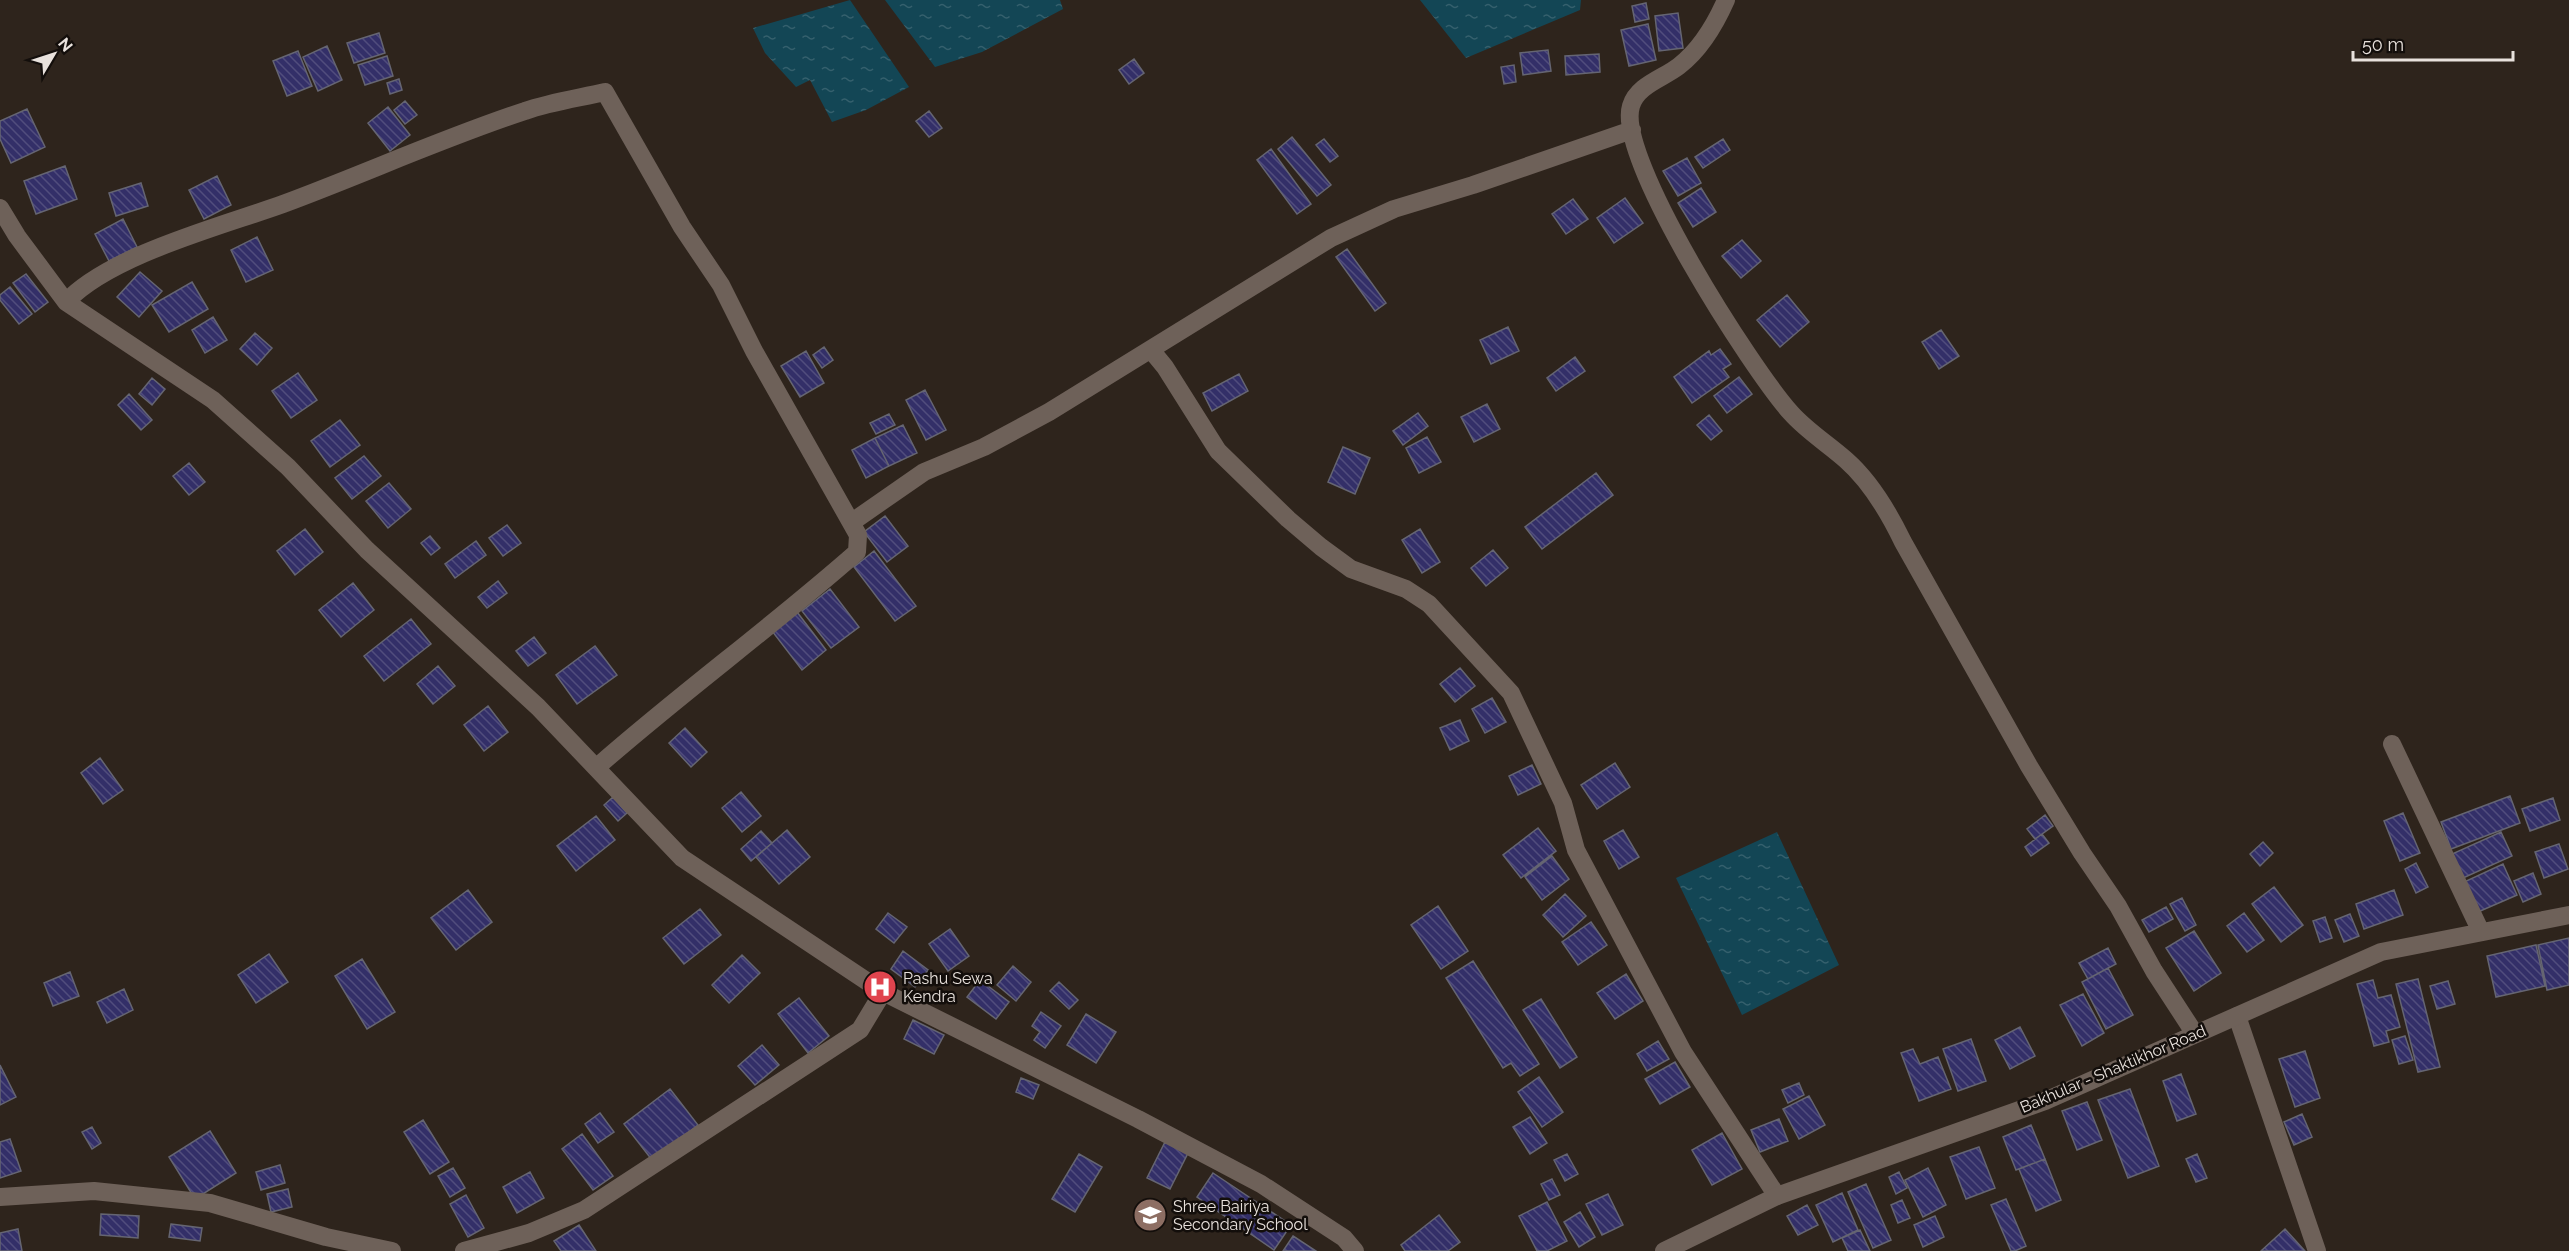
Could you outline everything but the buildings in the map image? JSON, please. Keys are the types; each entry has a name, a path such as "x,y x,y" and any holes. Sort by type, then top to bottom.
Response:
{"street":[{"path":"1726,0 1714,26 1698,48 1679,66 1642,90 1631,104 1629,120 1655,195 1711,298 1755,367 1791,413 1848,462 1889,513 2029,766 2082,854 2118,906 2154,971 2195,1034"},
{"path":"66,303 79,288 129,261 219,225 283,204 526,110 605,92 682,227 721,285 754,351 858,535 856,552 726,663 658,713 597,767"},
{"path":"852,522 924,472 984,447 1049,412 1331,238 1394,209 1473,185 1571,149 1632,130"},
{"path":"0,208 17,236 66,303 213,400 288,467 367,550 538,707 682,858 883,992 1138,1119 1262,1184 1344,1238 1355,1251"},
{"path":"1151,350 1165,367 1218,451 1288,519 1321,548 1352,569 1406,589 1429,604 1511,693 1563,803 1576,850 1683,1052 1777,1196"},
{"path":"2392,744 2481,932"},
{"name":"Bakhular - Shaktikhor Road","path":"1664,1251 1777,1196 2045,1101 2381,951 2569,915"},
{"path":"479,1250 529,1233 584,1210 860,1030 883,992"},
{"path":"2237,1016 2317,1251"},
{"path":"0,1197 94,1191 210,1203 326,1237 392,1251"}],"water":[{"path":"850,0 909,87 866,110 832,122 810,80 796,87 765,53 753,28"},
{"path":"885,0 1060,0 1063,9 982,52 935,67"},
{"path":"1420,0 1581,0 1580,10 1466,58"},
{"path":"1777,832 1839,965 1742,1015 1676,878"}],"place":[{"name":"Pashu Sewa Kendra","path":"880,987"},
{"name":"Shree Bairiya Secondary School","path":"1150,1215"}]}
